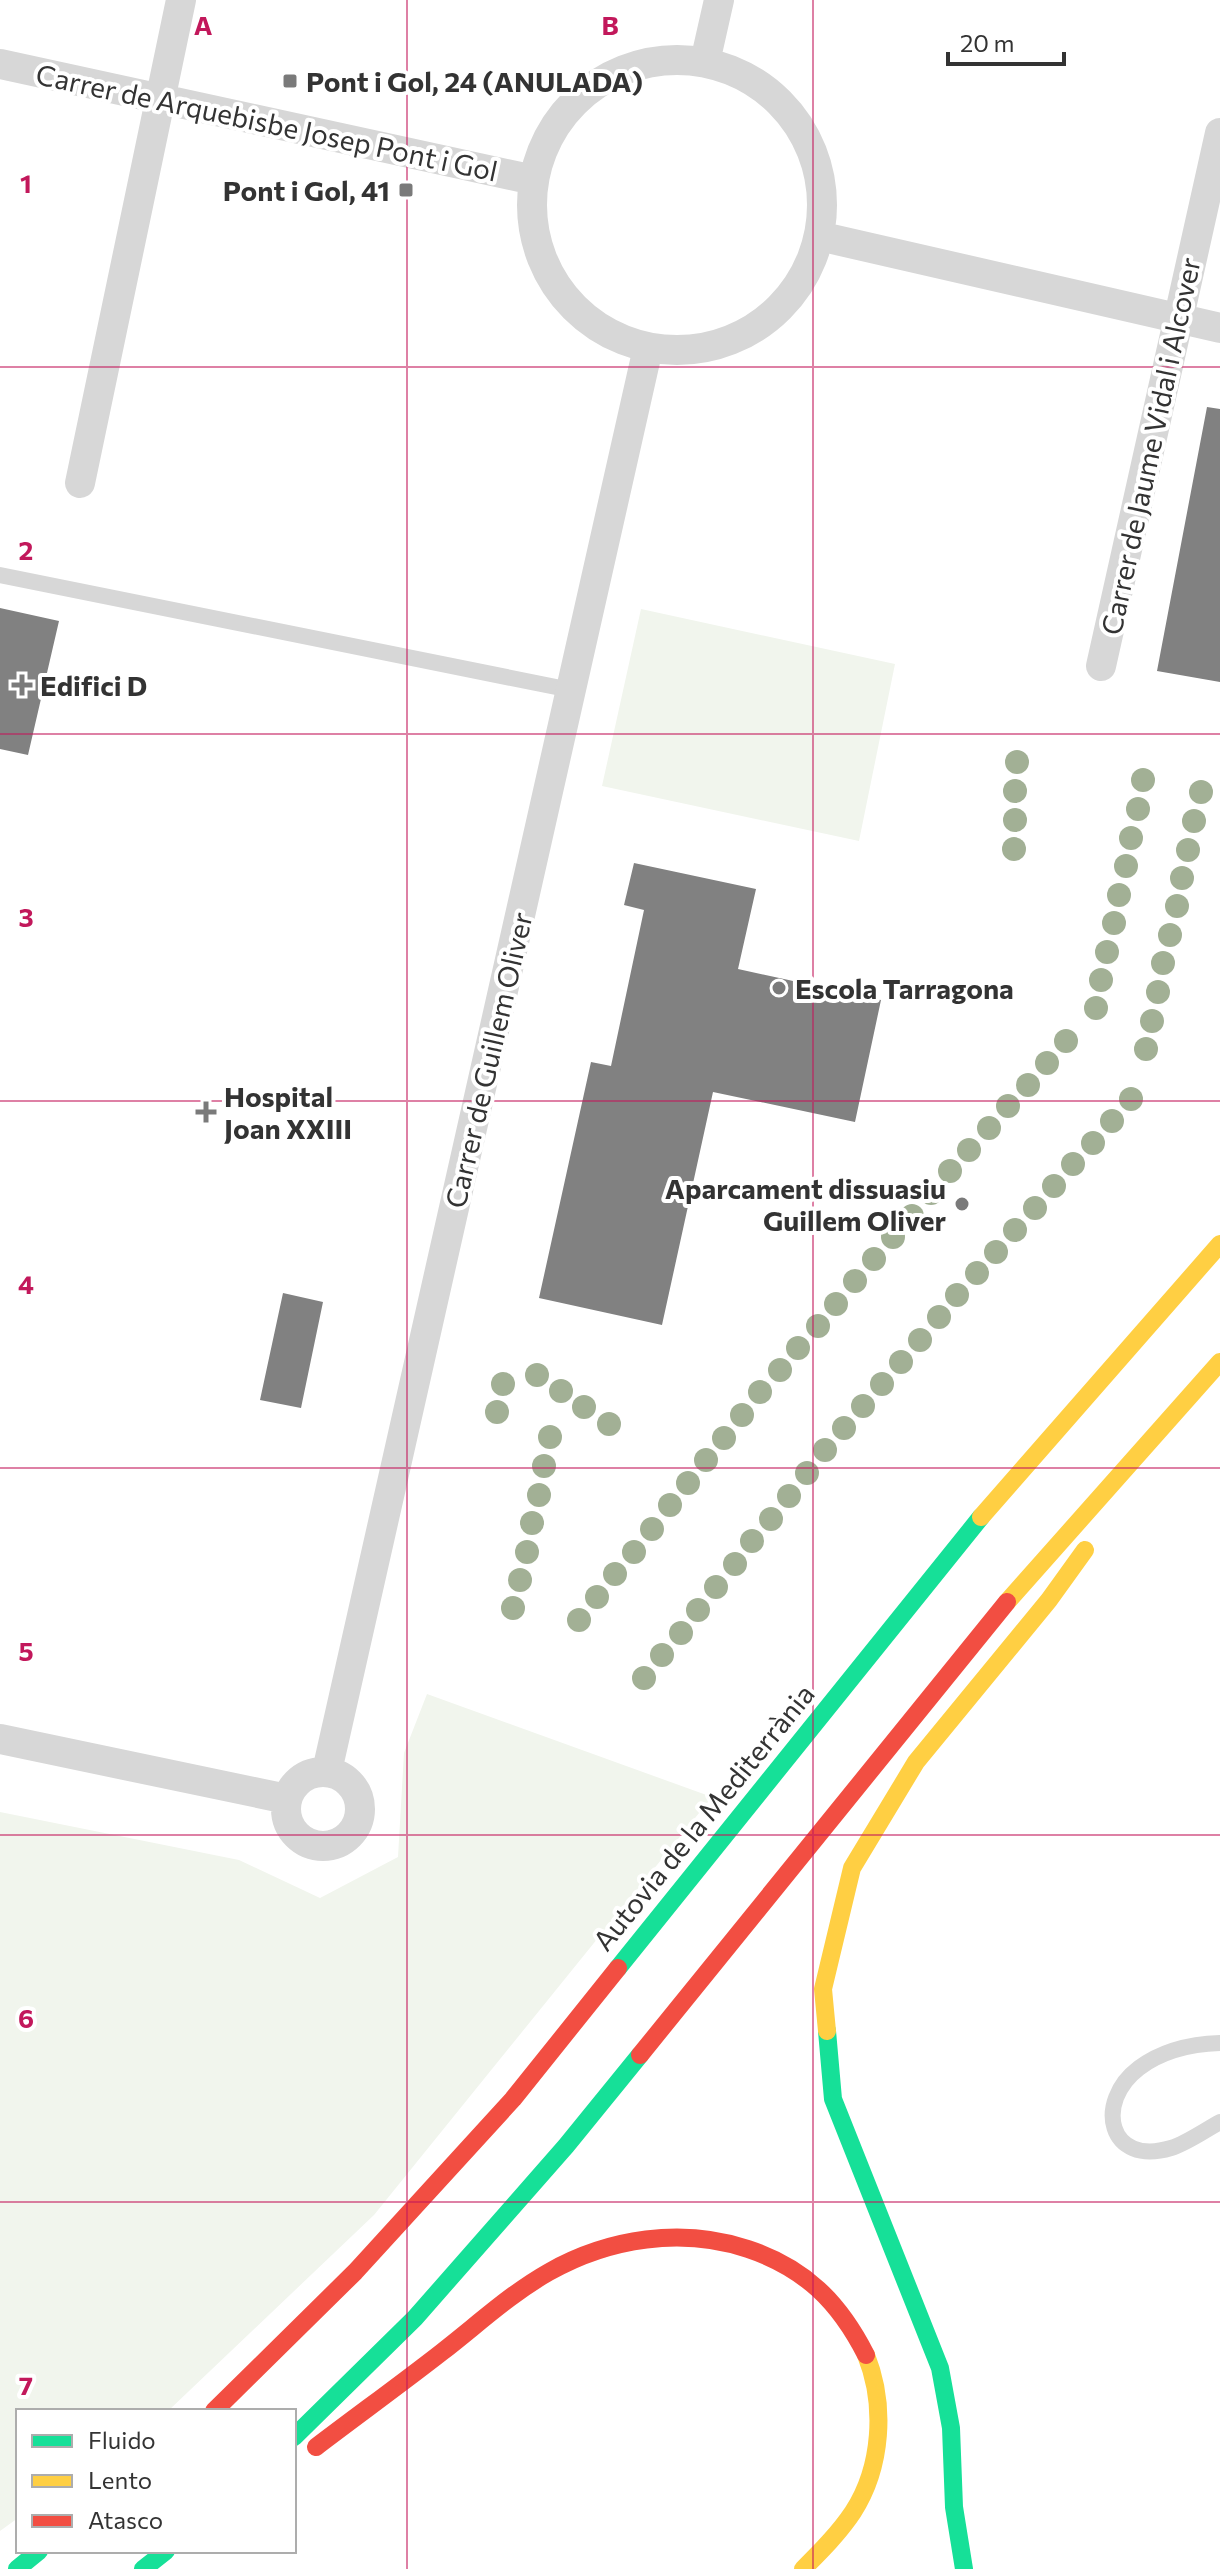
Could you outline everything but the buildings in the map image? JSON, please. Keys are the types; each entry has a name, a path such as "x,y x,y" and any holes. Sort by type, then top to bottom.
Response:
{"highway":[{"name":"Autovia de la Mediterrània","path":"216,2409 355,2272 513,2099 963,1537 1220,1244"},
{"path":"1112,1512 1220,1362"},
{"path":"296,2435 415,2318 566,2146 1024,1581 1220,1362"},
{"path":"964,2569 954,2507 951,2428 940,2368 833,2099 823,1989 852,1868 916,1762 1049,1600 1094,1537"},
{"path":"302,2456 504,2303 565,2264 661,2237 707,2238 753,2248 788,2265 816,2285 860,2340 873,2373 878,2434 871,2472 850,2519 803,2569"},
{"path":"17,2569 37,2553"},
{"path":"143,2569 163,2553"}],"street":[{"path":"80,483 181,0"},
{"path":"705,62 719,0"},
{"path":"665,60 705,62 754,82 784,107 804,135 816,161 821,188 819,236 807,270 788,299 768,319 728,341 697,350 648,348 617,338 587,320 554,284 540,255 533,226 534,180 546,143 561,118 594,86 631,68 665,60"},
{"name":"Carrer de Arquebisbe Josep Pont i Gol","path":"0,64 534,180"},
{"name":"Carrer de Jaume Vidal i Alcover","path":"1101,666 1220,133"},
{"path":"819,236 1220,328"},
{"name":"Carrer de Guillem Oliver","path":"327,1771 648,348"},
{"path":"0,1739 287,1799"},
{"path":"327,1771 346,1779 356,1792 360,1816 354,1830 342,1841 317,1846 293,1832 286,1817 287,1799 303,1777 327,1771"}],"lane":[{"path":"0,575 571,690"},
{"path":"1220,2043 1191,2044 1165,2053 1137,2069 1121,2089 1111,2113 1114,2130 1127,2146 1141,2152 1171,2148 1220,2122"}],"shaded area":[{"path":"641,609 895,664 859,841 602,786"},
{"path":"427,1694 712,1797 374,2215 170,2409 16,2409 16,2519 0,2531 0,1812 239,1860 320,1898 398,1857 404,1753"}],"traffic: fast":[{"path":"618,1968 981,1517"},
{"path":"827,2031 833,2099 940,2368 951,2428 954,2507 964,2569"},
{"path":"296,2435 415,2318 566,2146 640,2055"},
{"path":"17,2569 37,2553"},
{"path":"143,2569 163,2553"}],"traffic: slow":[{"path":"981,1517 1220,1244"},
{"path":"1007,1602 1220,1362"},
{"path":"827,2031 823,1989 852,1868 916,1762 1049,1600 1085,1550"},
{"path":"803,2569 848,2520 870,2476 878,2435 878,2415 866,2355"}],"traffic: jam":[{"path":"640,2055 1007,1602"},
{"path":"216,2409 355,2272 513,2099 618,1968"},
{"path":"316,2447 535,2281 572,2260 621,2244 672,2238 698,2239 723,2242 768,2257 787,2266 818,2289 844,2319 866,2355"}],"place":[{"name":"Pont i Gol, 24 (ANULADA)","path":"290,81"},
{"name":"Pont i Gol, 41","path":"406,190"},
{"name":"Edifici D","path":"22,685"},
{"name":"Escola Tarragona","path":"779,988"},
{"name":"Hospital Joan XXIII","path":"206,1112"},
{"name":"Aparcament dissuasiu Guillem Oliver","path":"962,1204"}]}
